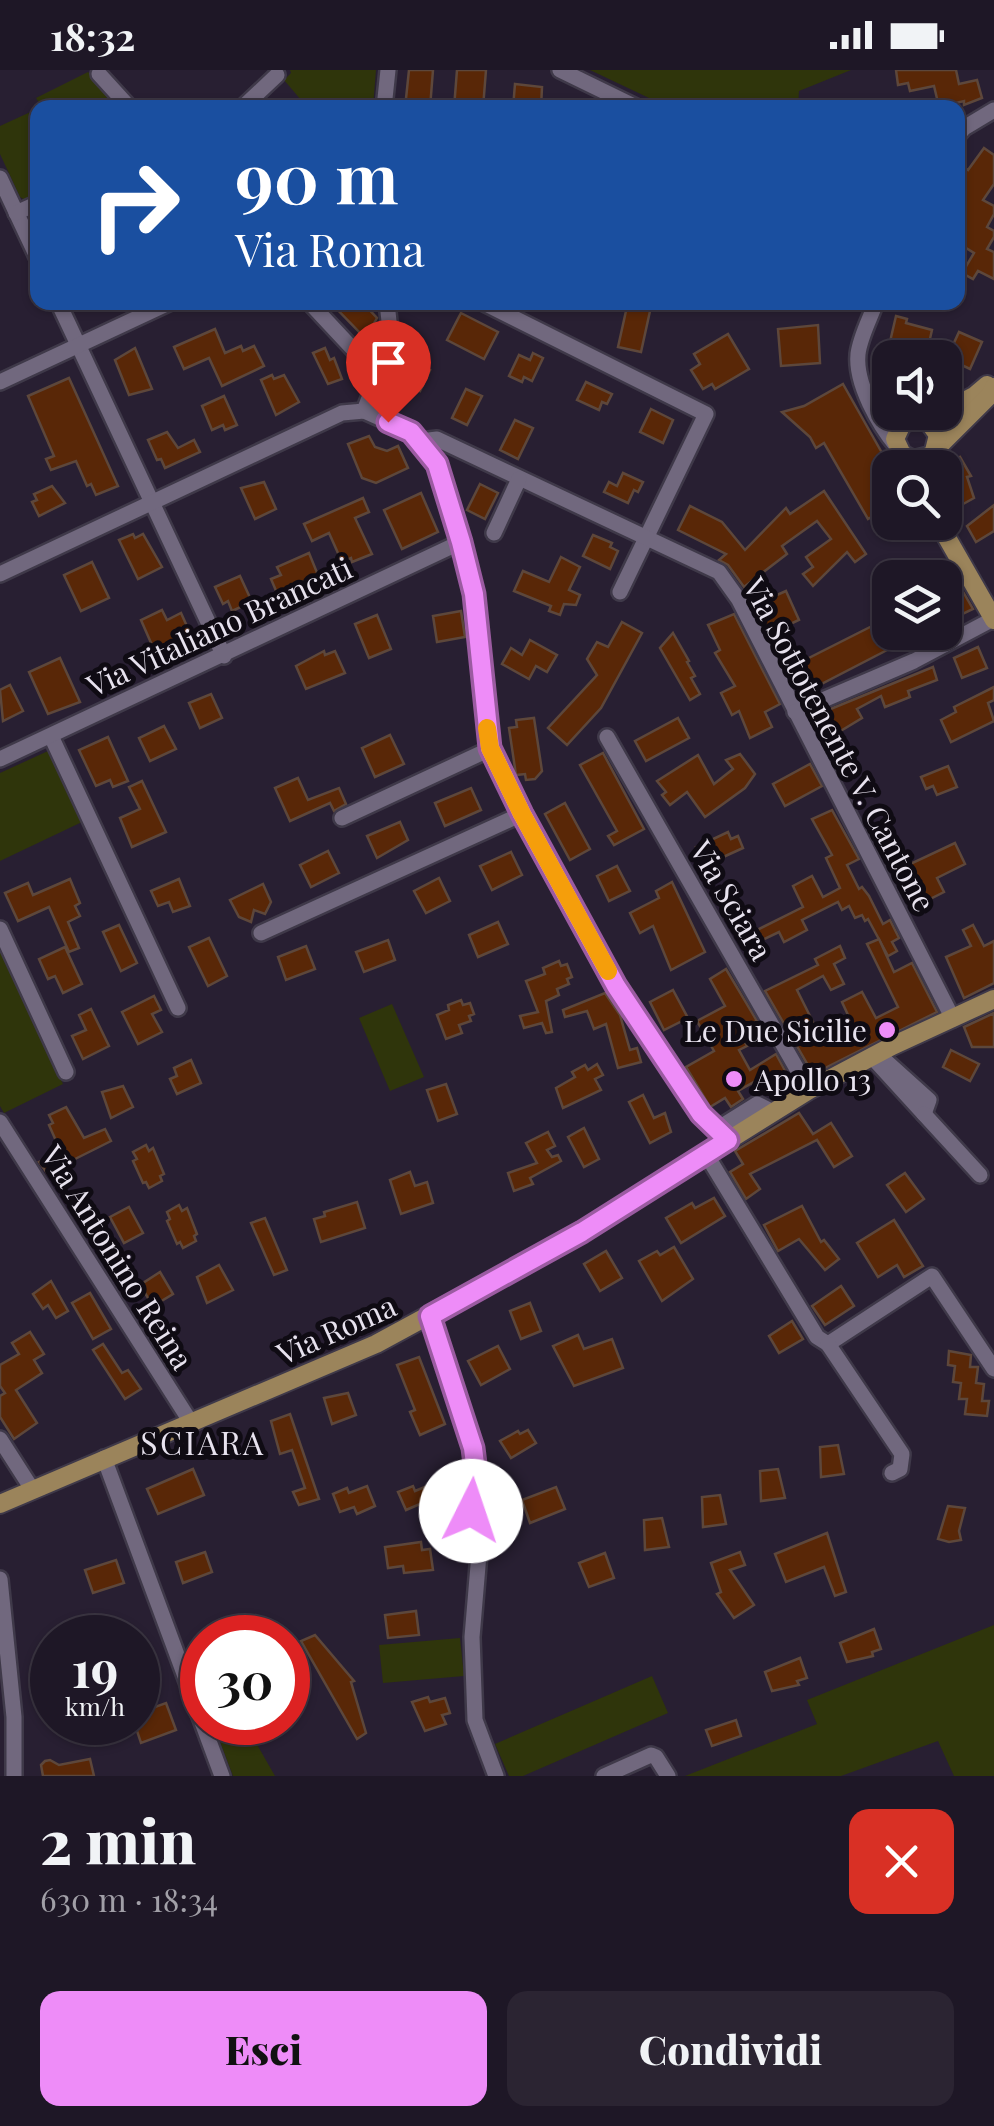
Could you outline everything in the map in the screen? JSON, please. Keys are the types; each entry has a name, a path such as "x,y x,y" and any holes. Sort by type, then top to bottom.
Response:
{"main road":[{"path":"962,402 994,378"},
{"path":"937,450 990,396 994,387"},
{"path":"948,540 994,620"},
{"name":"Via Roma","path":"0,1504 376,1344 582,1232 706,1154 722,1134 773,1112 874,1055 994,999"}],"street":[{"path":"385,100 388,70"},
{"path":"560,70 622,100"},
{"path":"99,74 123,100"},
{"path":"250,100 277,75"},
{"path":"965,130 994,110"},
{"path":"0,178 30,242"},
{"path":"16,213 30,207"},
{"path":"62,310 224,656"},
{"path":"0,382 155,310"},
{"path":"316,310 379,377"},
{"path":"0,574 342,414 364,411 391,341 388,310"},
{"path":"498,310 706,414 620,592"},
{"path":"873,310 858,351 862,382 897,450"},
{"path":"862,382 872,392"},
{"name":"Via Sottotenente V. Cantone","path":"364,411 411,432 421,441 436,440 719,572 739,600 953,1019"},
{"path":"421,441 437,464 474,594 490,748 616,986 701,1114 722,1134"},
{"path":"494,533 520,478"},
{"name":"Via Vitaliano Brancati","path":"0,759 461,542"},
{"path":"795,712 914,661 994,620"},
{"path":"51,736 178,1008"},
{"name":"Via Sciara","path":"607,737 809,1090"},
{"path":"342,818 490,748"},
{"path":"261,933 522,814"},
{"path":"0,930 66,1072"},
{"path":"874,1055 929,1100 924,1114 980,1175"},
{"name":"Via Antonino Reina","path":"0,1122 190,1421"},
{"path":"706,1154 817,1337 828,1344 902,1454 900,1469 892,1473"},
{"path":"828,1344 932,1276 994,1369"},
{"path":"430,1316 473,1448 471,1511 479,1554 472,1637 475,1720 496,1776"},
{"path":"0,1439 32,1489"},
{"path":"104,1458 222,1776"},
{"path":"0,1580 14,1716 14,1776"},
{"path":"604,1776 651,1755 668,1776"}],"green space":[{"path":"290,70 376,70 374,100 301,100 284,80"},
{"path":"590,70 851,70 799,91 798,100 653,100"},
{"path":"88,72 115,100 37,100"},
{"path":"30,112 30,198 25,200 0,154 0,126"},
{"path":"48,751 82,822 0,861 0,773"},
{"path":"0,950 63,1084 4,1113 0,1106"},
{"path":"392,1004 424,1077 390,1091 359,1018"},
{"path":"994,1625 994,1776 954,1776 938,1741 841,1776 685,1776 817,1724 807,1700"},
{"path":"460,1638 464,1676 383,1683 379,1645"},
{"path":"652,1676 668,1713 523,1776 509,1776 495,1744"},
{"path":"221,1745 257,1745 275,1776 233,1776"}],"building":[{"path":"409,70 433,70 431,100 406,100"},
{"path":"457,70 486,70 484,100 455,100"},
{"path":"896,70 956,70 959,84 977,80 982,98 965,105 965,100 937,100 934,86 910,91 908,83 898,85"},
{"path":"515,84 542,87 541,100 514,100"},
{"path":"984,148 994,155 994,184 983,200 994,206 987,227 994,231 994,237 987,249 994,252 994,279 978,271 973,279 965,275 974,253 965,247 965,168 968,170"},
{"path":"338,310 370,310 377,318 372,327 376,331 367,340"},
{"path":"626,310 650,310 641,352 618,347"},
{"path":"461,313 498,332 484,359 447,340"},
{"path":"896,316 932,330 930,340 890,340"},
{"path":"818,325 820,363 781,366 778,329"},
{"path":"215,329 225,353 241,346 243,351 254,346 264,366 222,386 209,358 184,369 174,347"},
{"path":"959,332 982,342 970,369 962,365 962,340 955,340"},
{"path":"728,334 749,369 715,389 712,384 703,389 691,370 700,364 694,354"},
{"path":"135,348 152,389 129,395 115,360"},
{"path":"325,348 330,360 334,358 342,379 328,384 313,353"},
{"path":"533,353 543,358 532,381 524,377 522,382 509,376 519,355 530,360"},
{"path":"409,360 430,370 420,391 398,381"},
{"path":"272,375 274,379 284,375 299,402 276,415 261,380"},
{"path":"69,378 118,486 96,495 91,484 87,486 76,461 51,470 46,459 54,456 28,396"},
{"path":"586,382 612,394 599,410 577,400"},
{"path":"843,384 880,450 872,450 872,517 868,519 824,443 816,448 810,437 782,412 804,406"},
{"path":"466,389 482,396 467,425 452,418"},
{"path":"224,396 237,425 212,430 202,406"},
{"path":"651,409 673,420 663,443 640,432"},
{"path":"515,420 533,428 518,459 500,450"},
{"path":"167,432 178,448 194,440 200,452 165,468 148,440"},
{"path":"369,436 375,447 387,451 398,446 408,468 376,483 362,478 348,444"},
{"path":"962,460 971,476 967,477 974,498 962,505"},
{"path":"623,473 643,482 628,503 604,492 609,482 617,486"},
{"path":"264,482 276,509 255,519 241,488"},
{"path":"480,484 498,493 485,519 467,510"},
{"path":"52,486 65,503 39,516 32,502 37,500 34,494"},
{"path":"824,491 866,554 855,562 847,552 813,586 803,574 813,567 806,557 831,539 817,521 782,546 787,554 744,587 728,565 719,560 726,554 678,530 690,506 722,522 745,550 786,508 790,514"},
{"path":"421,493 438,532 402,549 384,510"},
{"path":"363,498 369,512 355,518 372,554 342,562 329,533 312,541 304,524"},
{"path":"994,505 994,531 976,542 967,526"},
{"path":"133,534 135,538 143,534 162,567 138,579 119,540"},
{"path":"593,535 612,543 610,547 618,551 610,569 583,556"},
{"path":"309,553 318,575 300,583 304,590 280,600 271,579 281,575 277,567"},
{"path":"561,557 580,567 569,590 580,595 576,605 564,604 560,615 549,611 551,606 514,591 523,571 549,582"},
{"path":"92,562 109,598 81,611 64,575"},
{"path":"240,576 252,602 232,611 228,601 223,604 215,587"},
{"path":"962,590 973,609 962,614"},
{"path":"786,591 799,620 786,626 789,633 772,640 754,605"},
{"path":"162,610 167,620 181,613 190,633 176,640 181,651 159,661 141,620"},
{"path":"461,611 465,637 437,642 433,616"},
{"path":"734,614 780,704 765,712 772,727 750,738 739,711 732,715 721,693 735,686 715,653 720,650 708,625"},
{"path":"377,615 391,649 369,658 355,624"},
{"path":"622,622 642,633 601,708 567,745 548,728 597,675 587,659 597,642 608,647"},
{"path":"872,626 872,650 887,650 800,695 787,669"},
{"path":"673,633 689,661 695,676 691,678 700,694 690,700 660,648"},
{"path":"530,640 557,655 547,672 536,666 529,679 502,664 511,648 522,655"},
{"path":"978,647 987,668 962,678 954,658"},
{"path":"324,651 325,655 335,651 345,673 306,689 296,666"},
{"path":"60,658 80,702 48,714 29,672"},
{"path":"933,667 937,680 908,691 910,697 885,707 881,696 857,709 862,718 824,741 811,717"},
{"path":"10,685 23,711 3,721 0,690"},
{"path":"994,687 994,700 988,703 994,721 951,742 941,720 956,712 954,707"},
{"path":"211,694 222,718 200,728 189,703"},
{"path":"534,718 542,771 535,779 526,780 525,774 516,775 509,728 517,727 516,720"},
{"path":"678,718 689,738 646,761 635,741"},
{"path":"164,726 176,749 150,761 139,738"},
{"path":"390,735 404,764 375,777 362,748"},
{"path":"108,737 128,781 113,787 110,780 96,786 79,750"},
{"path":"603,753 644,829 614,845 608,836 617,831 580,765"},
{"path":"740,754 755,774 745,788 705,817 687,792 670,805 662,795 666,792 657,781 698,755 714,784 733,769 726,760"},
{"path":"810,764 822,786 785,806 773,784"},
{"path":"948,766 957,787 937,795 933,786 926,789 921,777"},
{"path":"298,778 308,800 339,788 346,804 334,811 330,803 290,821 275,788"},
{"path":"142,781 166,832 132,847 120,818 140,809 129,787"},
{"path":"471,788 481,810 445,826 435,803"},
{"path":"565,803 590,849 570,860 545,814"},
{"path":"832,810 859,859 847,865 859,889 862,887 869,896 883,924 890,920 899,938 892,942 897,951 888,956 868,919 865,921 862,915 855,918 849,906 842,910 838,902 802,920 807,930 784,942 779,932 754,944 749,934 803,907 793,886 812,876 823,897 840,888 826,858 832,855 812,819"},
{"path":"400,822 408,840 377,858 367,836"},
{"path":"728,832 731,839 738,836 743,848 704,862 696,847"},
{"path":"955,843 965,864 937,878 944,892 926,901 908,865"},
{"path":"328,851 339,873 311,887 300,865"},
{"path":"511,852 522,875 492,890 480,866"},
{"path":"617,866 630,891 609,901 597,876"},
{"path":"439,878 450,901 426,913 414,891"},
{"path":"70,879 80,903 75,906 80,916 68,922 79,948 69,952 49,907 18,921 5,893 28,883 33,895"},
{"path":"179,879 190,906 173,912 169,902 158,906 151,891"},
{"path":"672,882 705,952 671,970 653,926 640,933 630,913 659,898 656,891"},
{"path":"263,884 271,902 265,914 254,910 251,922 239,917 230,900"},
{"path":"498,922 508,944 478,957 469,935"},
{"path":"119,925 137,963 121,971 103,932"},
{"path":"973,925 984,946 994,941 994,983 964,998 946,957 971,946 963,930"},
{"path":"209,938 227,976 208,986 189,947"},
{"path":"879,939 894,972 912,963 937,1012 813,1074 765,991 818,965 815,959 840,946 845,958 834,964 844,984 831,990 823,976 797,990 819,1034 827,1031 832,1041 855,1030 842,1002 862,992 876,1018 898,1007 867,944"},
{"path":"388,940 395,960 364,972 356,952"},
{"path":"306,946 315,969 286,980 278,957"},
{"path":"65,947 82,984 63,993 55,976 48,979 39,959"},
{"path":"559,961 561,966 567,964 572,977 567,979 569,984 557,989 559,995 546,1001 552,1032 546,1033 542,1023 524,1028 520,1016 538,1012 526,981 545,974 543,968"},
{"path":"726,969 757,1021 738,1030 747,1046 739,1050 750,1070 776,1054 789,1078 775,1087 768,1074 738,1091 743,1099 731,1107 725,1098 710,1107 686,1067 714,1051 697,1021 725,1006 710,979"},
{"path":"673,990 688,1018 664,1030 650,1002"},
{"path":"605,993 620,1015 630,1050 637,1048 641,1062 618,1068 606,1024 594,1029 587,1011 565,1017 563,1010"},
{"path":"154,996 161,1010 152,1014 162,1032 138,1044 122,1012"},
{"path":"461,1000 463,1005 470,1003 474,1014 469,1016 471,1021 459,1025 462,1033 446,1039 437,1015"},
{"path":"91,1009 109,1046 83,1059 72,1036 86,1030 79,1015"},
{"path":"994,1013 994,1047 972,1047 964,1027"},
{"path":"951,1050 979,1064 970,1081 943,1067"},
{"path":"191,1060 201,1083 177,1094 170,1079 177,1076 174,1068"},
{"path":"597,1064 603,1075 595,1079 601,1090 563,1108 556,1088 575,1077 572,1072"},
{"path":"446,1084 457,1114 438,1121 427,1090"},
{"path":"123,1086 133,1107 111,1118 102,1092"},
{"path":"643,1095 654,1118 665,1113 671,1132 650,1143 629,1102"},
{"path":"66,1107 84,1138 105,1129 111,1141 47,1173 39,1162 61,1152 49,1125 53,1123 49,1115"},
{"path":"799,1113 813,1134 831,1123 852,1156 834,1167 817,1140 750,1174 760,1189 746,1199 730,1172 743,1164 735,1151"},
{"path":"584,1128 599,1159 584,1167 568,1137"},
{"path":"548,1132 555,1146 547,1150 561,1161 530,1178 533,1184 514,1191 508,1173 537,1163 526,1143"},
{"path":"146,1145 149,1151 153,1148 164,1174 160,1176 162,1181 149,1188 133,1161 137,1159 133,1152"},
{"path":"410,1172 415,1186 427,1182 433,1203 401,1214 390,1180"},
{"path":"905,1173 924,1199 906,1212 887,1185"},
{"path":"714,1198 725,1216 681,1243 666,1218 692,1203 695,1208"},
{"path":"357,1202 365,1228 321,1242 314,1219"},
{"path":"179,1205 182,1211 187,1208 197,1234 196,1241 183,1248 180,1242 177,1244 167,1221 167,1212"},
{"path":"802,1206 821,1242 824,1240 839,1259 825,1270 799,1239 778,1251 764,1225"},
{"path":"129,1207 143,1233 124,1243 110,1217"},
{"path":"265,1218 287,1270 274,1275 251,1223"},
{"path":"894,1220 923,1266 904,1277 897,1265 878,1277 857,1243"},
{"path":"674,1247 693,1279 662,1301 639,1261"},
{"path":"606,1251 622,1278 600,1291 584,1264"},
{"path":"219,1265 233,1290 207,1303 197,1277"},
{"path":"160,1272 173,1294 153,1306 140,1285"},
{"path":"51,1281 68,1311 56,1318 48,1305 43,1309 33,1294"},
{"path":"841,1286 854,1306 825,1325 812,1306"},
{"path":"90,1293 111,1329 93,1339 72,1303"},
{"path":"530,1303 541,1331 521,1339 510,1311"},
{"path":"792,1321 803,1339 779,1353 769,1336"},
{"path":"30,1332 44,1354 34,1360 42,1373 16,1390 37,1423 14,1439 0,1417 0,1396 5,1393 0,1386 0,1365 19,1354 12,1343"},
{"path":"578,1335 584,1349 612,1339 623,1368 574,1386 553,1346"},
{"path":"103,1344 122,1373 128,1370 141,1389 125,1399 93,1350"},
{"path":"498,1346 510,1369 481,1385 468,1361"},
{"path":"949,1351 971,1355 970,1367 978,1367 976,1383 984,1384 982,1401 989,1401 987,1416 965,1414 967,1399 959,1399 961,1383 953,1382 955,1366 948,1365"},
{"path":"419,1357 445,1424 420,1435 410,1412 415,1410 397,1365"},
{"path":"348,1393 356,1415 332,1424 324,1398"},
{"path":"290,1414 319,1499 299,1505 293,1492 305,1488 292,1450 280,1454 271,1421"},
{"path":"528,1430 536,1443 511,1458 500,1441"},
{"path":"838,1445 844,1474 821,1477 820,1447"},
{"path":"193,1469 204,1495 158,1514 147,1489"},
{"path":"778,1469 785,1498 761,1501 760,1471"},
{"path":"432,1484 441,1504 423,1511 420,1504 406,1510 398,1492"},
{"path":"367,1486 375,1506 357,1514 354,1507 340,1512 333,1494"},
{"path":"556,1487 565,1509 530,1523 522,1500"},
{"path":"720,1495 726,1524 703,1527 702,1497"},
{"path":"948,1506 965,1508 959,1531 961,1540 938,1539"},
{"path":"662,1518 669,1547 645,1550 644,1520"},
{"path":"827,1533 846,1592 835,1596 824,1567 786,1582 775,1554"},
{"path":"421,1542 422,1550 430,1549 433,1570 404,1573 403,1566 388,1568 385,1547"},
{"path":"205,1552 212,1572 183,1583 176,1562"},
{"path":"740,1552 745,1565 730,1570 754,1605 734,1618 717,1594 721,1592 711,1563"},
{"path":"605,1553 614,1578 589,1587 579,1563"},
{"path":"116,1560 124,1583 93,1593 85,1570"},
{"path":"416,1611 419,1635 388,1638 385,1615"},
{"path":"874,1629 881,1649 872,1652 873,1656 847,1662 840,1643"},
{"path":"315,1635 354,1681 351,1682 366,1733 357,1739 310,1657 310,1637"},
{"path":"800,1658 807,1678 797,1681 799,1685 772,1691 765,1672"},
{"path":"428,1697 430,1702 445,1698 450,1713 442,1715 446,1724 425,1731 412,1702"},
{"path":"166,1703 176,1730 160,1736 160,1705"},
{"path":"736,1720 741,1736 712,1746 706,1730"},
{"path":"90,1759 94,1776 43,1776 41,1765 45,1761 59,1765"}],"slow traffic":[{"path":"487,728 490,748 522,814 608,971"}],"place":[{"name":"Le Due Sicilie","path":"887,1030"},
{"name":"Apollo 13","path":"734,1079"}],"district":[{"name":"SCIARA","path":"203,1441"}],"route":[{"path":"388,422 411,432 437,464 474,594 490,748 616,986 701,1114 728,1140 582,1232 430,1316 473,1448 471,1511"}]}
